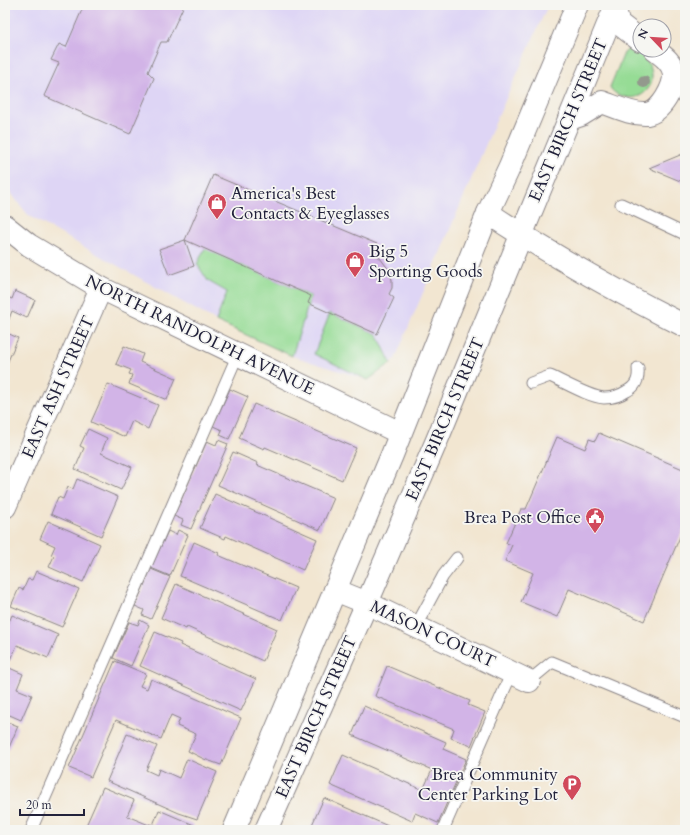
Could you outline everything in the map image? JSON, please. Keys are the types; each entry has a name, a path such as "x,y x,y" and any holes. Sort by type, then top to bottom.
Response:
{"street":[{"name":"EAST BIRCH STREET","path":"234,830 400,433 488,213 510,166 577,5"},
{"name":"EAST BIRCH STREET","path":"266,830 367,603 437,440 520,234 615,6"},
{"path":"615,6 618,23 632,34"},
{"path":"569,119 581,115 602,102 637,114 648,114 658,108 666,100 674,73 670,63 664,58"},
{"path":"488,213 561,259 685,326"},
{"name":"NORTH RANDOLPH AVENUE","path":"5,226 29,246 101,288 400,433"},
{"name":"EAST ASH STREET","path":"5,507 101,288"},
{"name":"MASON COURT","path":"335,590 367,603 520,676"}],"lane":[{"path":"621,204 685,234"},
{"path":"31,830 238,354"},
{"path":"531,383 550,376 588,393 604,398 620,395 631,389 639,377 638,368"},
{"path":"416,626 443,576 457,558"},
{"path":"443,830 520,676 552,662 685,716"}],"shaded area":[{"path":"5,5 548,5 492,130 395,359 368,380 292,356 216,321 29,216 5,186"}],"green space":[{"path":"629,49 632,50 632,58 644,58 650,66 652,73 652,80 646,92 633,98 618,95 610,87 624,53"},
{"path":"205,248 311,296 292,356 216,321 227,292 208,281 197,264"},
{"path":"330,313 377,334 391,363 368,380 314,354"}],"building":[{"path":"84,5 184,5 167,42 161,42 148,72 154,78 130,134 44,96 59,63 51,60 59,44 66,47"},
{"path":"685,153 685,183 649,168"},
{"path":"213,175 377,244 371,252 380,258 389,270 392,280 392,288 389,294 394,298 377,334 308,303 311,296 185,240"},
{"path":"185,240 194,266 169,275 159,249"},
{"path":"15,291 35,300 27,318 12,311 7,324 5,323 5,296 12,299"},
{"path":"5,332 18,338 5,368"},
{"path":"124,346 143,354 140,362 176,378 167,400 129,384 132,375 129,374 131,370 116,364"},
{"path":"108,384 158,405 148,429 132,421 125,437 91,422"},
{"path":"230,389 248,397 229,439 220,435 222,430 213,426"},
{"path":"254,404 356,448 342,480 265,447 264,449 239,438"},
{"path":"88,429 107,438 101,453 132,467 121,490 75,469 84,448 80,446"},
{"name":"Brea Post Office","path":"599,433 685,470 685,525 644,621 569,589 557,617 521,602 533,573 505,561 512,545 506,543 521,509 526,509 557,437 585,449 589,439 595,441"},
{"path":"218,440 228,444 191,529 181,525 183,520 174,516 207,441 216,445"},
{"path":"233,452 258,463 257,465 334,498 320,530 218,485"},
{"path":"77,479 118,497 101,536 51,514 58,497 63,499 68,487 73,489"},
{"path":"215,494 317,539 303,570 226,536 225,539 200,528"},
{"path":"48,521 100,544 83,582 49,567 54,556 51,555 55,546 40,539"},
{"path":"178,530 188,535 170,576 151,568 168,531 176,535"},
{"path":"194,542 219,553 218,555 296,588 282,620 180,576"},
{"path":"151,569 170,577 151,619 142,615 144,610 135,606"},
{"path":"36,571 79,589 62,627 11,606 19,588 23,590 28,579 32,580"},
{"path":"176,584 277,629 263,661 187,627 186,629 161,618"},
{"path":"12,615 58,635 48,658 17,645 11,660 5,658 5,632"},
{"path":"140,620 149,625 131,666 113,658 129,622 138,625"},
{"path":"155,632 181,643 180,645 256,679 241,711 140,666"},
{"path":"115,661 146,674 140,686 147,689 151,679 241,718 221,765 188,751 196,734 177,726 180,719 171,715 161,739 116,720 91,777 69,768"},
{"path":"5,666 23,674 17,689 32,695 21,720 5,713"},
{"path":"387,666 470,701 468,705 485,712 471,746 451,738 454,729 375,696"},
{"path":"364,706 446,742 443,749 466,759 438,823 415,813 412,821 330,785 343,755 423,790 432,770 352,735"},
{"path":"5,721 18,726 8,750 5,749"},
{"path":"127,734 157,746 146,770 157,775 159,769 179,778 187,759 217,772 197,819 179,813 107,781"},
{"path":"103,787 134,800 127,816 149,825 153,825 159,810 194,825 192,830 84,830"},
{"path":"324,798 397,830 317,830 311,827"}],"place":[{"name":"America's Best Contacts & Eyeglasses","path":"217,220"},
{"name":"Big 5 Sporting Goods","path":"355,278"},
{"name":"Brea Post Office","path":"595,534"},
{"name":"Brea Community Center Parking Lot","path":"572,801"}]}
